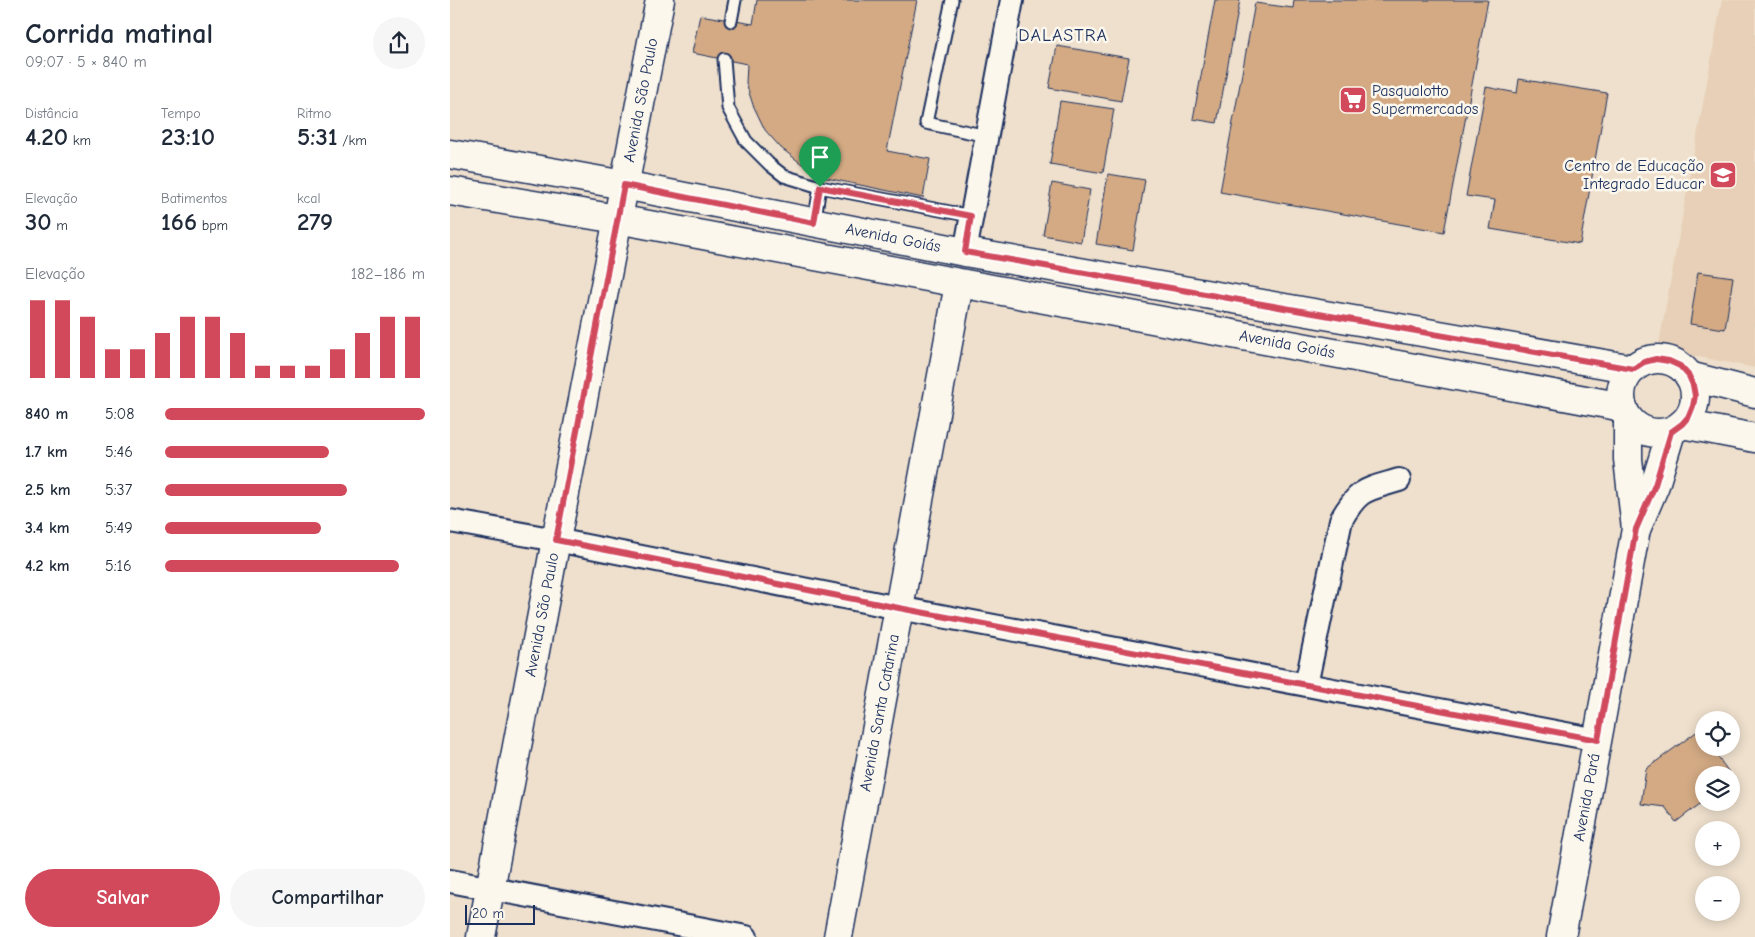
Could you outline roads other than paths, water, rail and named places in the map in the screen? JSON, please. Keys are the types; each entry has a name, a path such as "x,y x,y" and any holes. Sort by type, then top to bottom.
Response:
{"main road":[{"name":"Avenida São Paulo","path":"481,937 660,0"},
{"name":"Avenida Goiás","path":"450,154 624,185 965,252 1633,369"},
{"name":"Avenida Goiás","path":"450,190 617,219 1625,413"},
{"name":"Avenida Santa Catarina","path":"838,937 959,284"},
{"path":"1636,529 1676,428 1689,416 1694,401 1693,385 1689,376 1680,366 1669,361 1656,359 1644,362 1633,369 1622,386 1621,397 1625,413 1636,426 1646,431 1658,433 1676,428 1755,438"},
{"path":"1689,376 1755,394"},
{"name":"Avenida Pará","path":"1561,937 1636,529 1625,413"}],"street":[{"path":"965,252 1012,0"},
{"path":"1306,685 1341,520 1350,504 1364,490 1399,480"},
{"path":"450,521 1598,740"},
{"path":"450,881 746,937"}],"lane":[{"path":"731,21 735,0"},
{"path":"952,0 926,123 986,136"},
{"path":"724,59 728,108 746,141 770,166 784,176 820,187 971,216"},
{"path":"814,223 820,187"}],"place":[{"name":"Pasqualotto Supermercados","path":"1353,100"},
{"name":"Centro de Educação Integrado Educar","path":"1723,175"}],"district":[{"name":"DALASTRA","path":"1063,35"}]}
